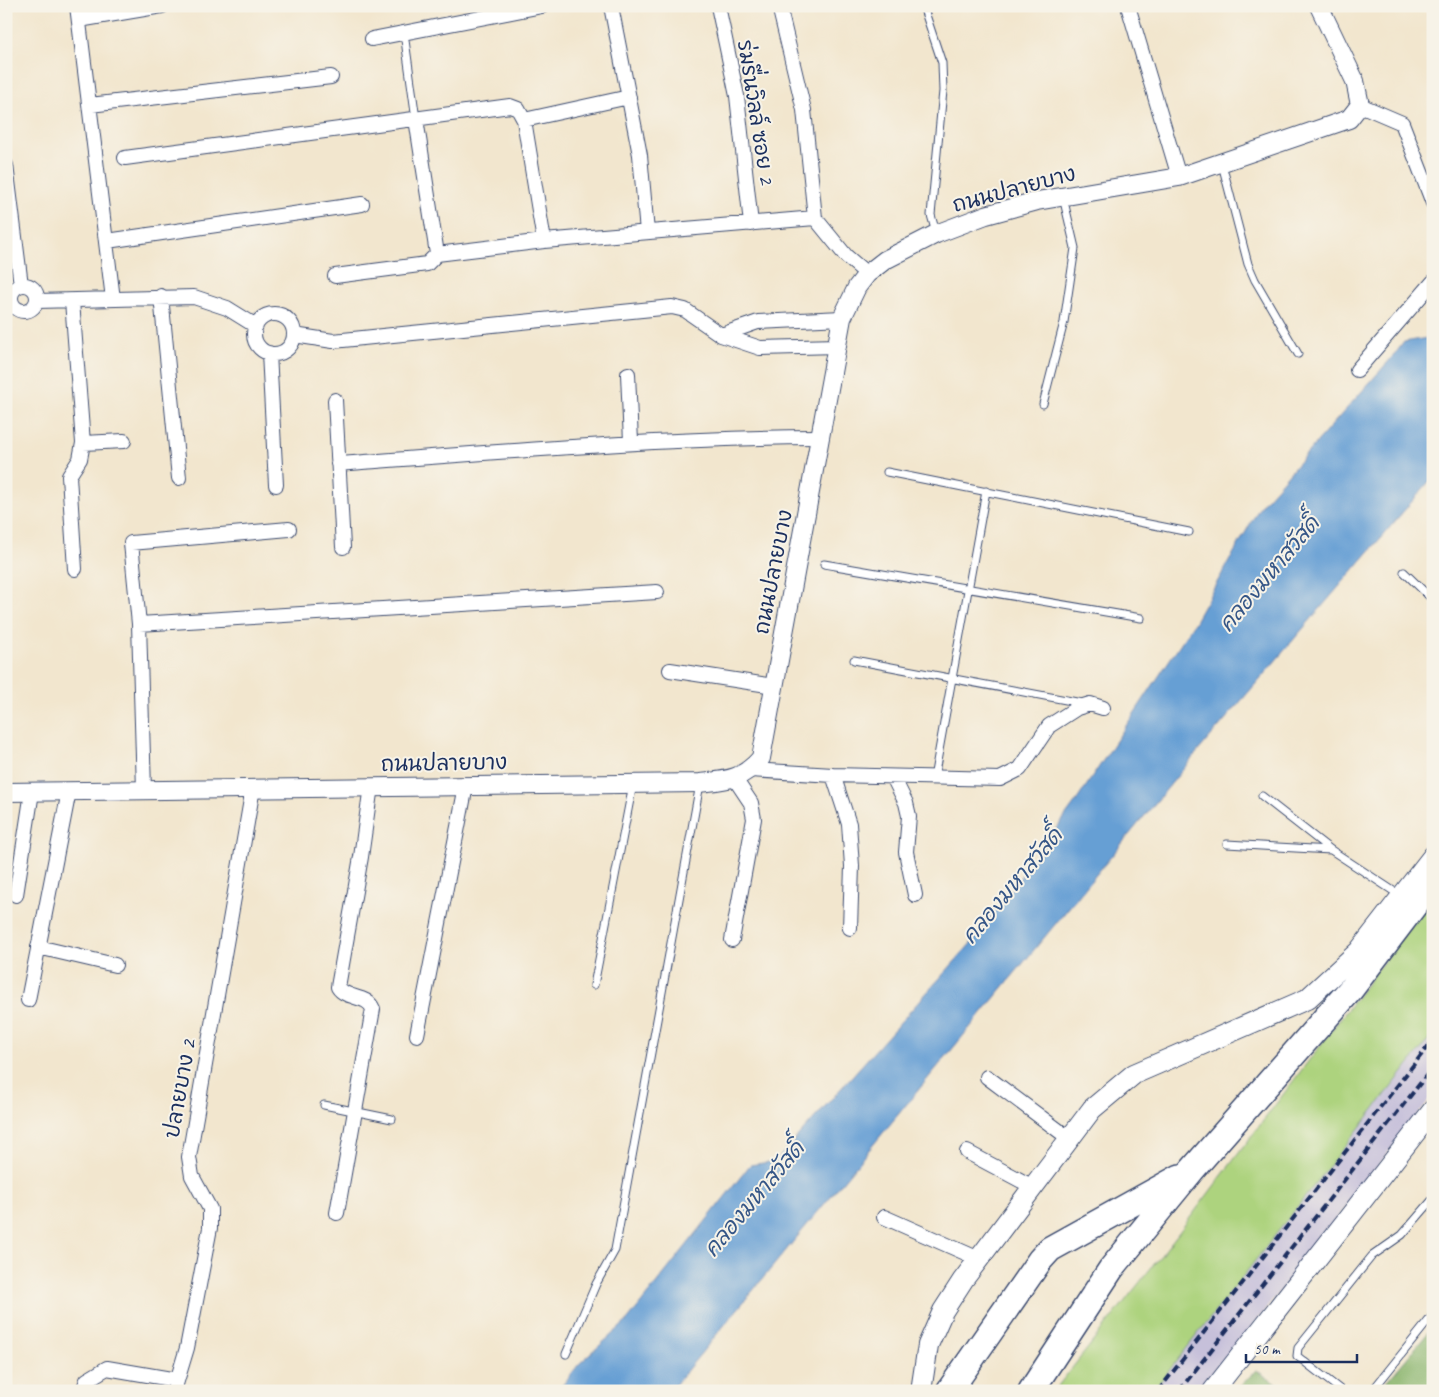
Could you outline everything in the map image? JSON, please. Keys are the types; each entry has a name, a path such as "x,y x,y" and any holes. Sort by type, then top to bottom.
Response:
{"highway":[{"path":"1031,1391 1111,1269 1192,1170 1351,989 1433,881"},
{"path":"949,1391 1040,1260 1050,1249 1192,1170"}],"main road":[{"path":"921,1391 928,1345 943,1311 979,1259 1092,1109 1134,1074 1307,999 1359,951 1433,856"},
{"path":"1213,1391 1433,1110"}],"street":[{"path":"112,299 107,241 78,13 162,6"},
{"path":"372,39 542,6"},
{"path":"611,6 640,155 647,232"},
{"name":"ร่มรื่นวิลล์ ซอย 2","path":"718,6 738,96 751,224"},
{"path":"778,6 804,110 815,218 846,256 867,274"},
{"path":"1128,6 1179,177"},
{"path":"1319,6 1355,80 1360,105 1402,123 1433,203"},
{"path":"90,105 331,77"},
{"path":"524,120 629,97"},
{"name":"ถนนปลายบาง","path":"6,792 700,783 743,774 761,758 842,318 857,287 867,274 886,260 936,234 986,215 1063,197 1179,177 1222,164 1349,119 1360,105"},
{"path":"125,158 510,106 518,109 524,120 544,241"},
{"path":"416,119 437,254"},
{"path":"6,164 9,216 21,286"},
{"path":"107,241 362,204"},
{"path":"335,276 427,264 437,254 544,241 815,218"},
{"path":"1358,370 1433,282"},
{"path":"21,286 32,287 37,296 36,306 27,311 10,307 13,291 21,286"},
{"path":"37,301 161,296 194,297 226,308 256,326"},
{"path":"161,296 179,478"},
{"path":"72,301 83,443 80,459 69,476 75,569"},
{"path":"294,335 334,341 672,307 685,310 721,335 760,348 838,346"},
{"path":"278,315 290,322 294,335 288,348 276,354 269,353 258,346 255,340 256,326 265,316 278,315"},
{"path":"721,335 758,322 842,318"},
{"path":"269,353 276,484"},
{"path":"628,374 631,442"},
{"path":"335,400 343,547"},
{"path":"338,464 631,442 716,438 821,437"},
{"path":"83,443 124,441"},
{"path":"144,790 139,624 131,543 288,529"},
{"path":"139,624 657,592"},
{"path":"670,670 774,686"},
{"path":"732,940 754,819 743,774 1000,779 1020,769 1049,726 1077,708 1090,704 1104,708"},
{"path":"833,775 849,824 852,866 850,928"},
{"path":"893,777 906,803 909,816 906,852 915,895"},
{"path":"337,1213 373,1009 367,1001 347,995 338,987 357,883 371,786"},
{"path":"416,1035 466,786"},
{"name":"ปลายบาง 2","path":"175,1386 187,1348 210,1228 210,1209 192,1176 188,1157 253,788"},
{"path":"28,1000 69,791"},
{"path":"16,895 32,792"},
{"path":"38,947 115,965"},
{"path":"987,1077 1070,1139"},
{"path":"967,1152 1033,1187"},
{"path":"884,1217 979,1259"},
{"path":"83,1391 87,1380 107,1368 175,1386"}],"lane":[{"path":"923,6 942,63 943,91 931,214 936,234"},
{"path":"404,33 416,119"},
{"path":"1222,164 1248,264 1255,280 1298,354"},
{"path":"1043,404 1064,322 1075,248 1063,197"},
{"path":"887,472 1189,532"},
{"path":"934,778 986,491"},
{"path":"824,564 969,587 1141,618"},
{"path":"1404,572 1433,600"},
{"path":"854,660 1090,704"},
{"path":"566,1354 596,1284 615,1250 700,783"},
{"path":"594,985 634,784"},
{"path":"1262,796 1331,850 1401,896"},
{"path":"1227,844 1331,850"},
{"path":"324,1105 392,1120"},
{"path":"1342,1391 1297,1356 1298,1348 1372,1256 1402,1235 1433,1199"},
{"path":"1372,1391 1433,1315"}],"shaded area":[{"path":"1433,896 1433,1095 1202,1391 1063,1391 1220,1185"}],"green space":[{"path":"1433,896 1433,1034 1153,1391 1054,1391 1177,1235"},
{"path":"1433,1327 1433,1388 1412,1385 1401,1391 1379,1391"},
{"path":"1256,1370 1286,1391 1236,1391"},
{"path":"1412,1384 1433,1388 1433,1391 1401,1391"}],"water":[{"name":"คลองมหาสวัสดิ์","path":"1433,337 1433,477 1199,750 670,1391 558,1391 579,1364 627,1321 750,1165 776,1161 974,940 1075,803 1194,623 1261,505 1404,342"}],"railway":[{"path":"1158,1391 1433,1040"},
{"path":"1179,1391 1433,1067"}]}
